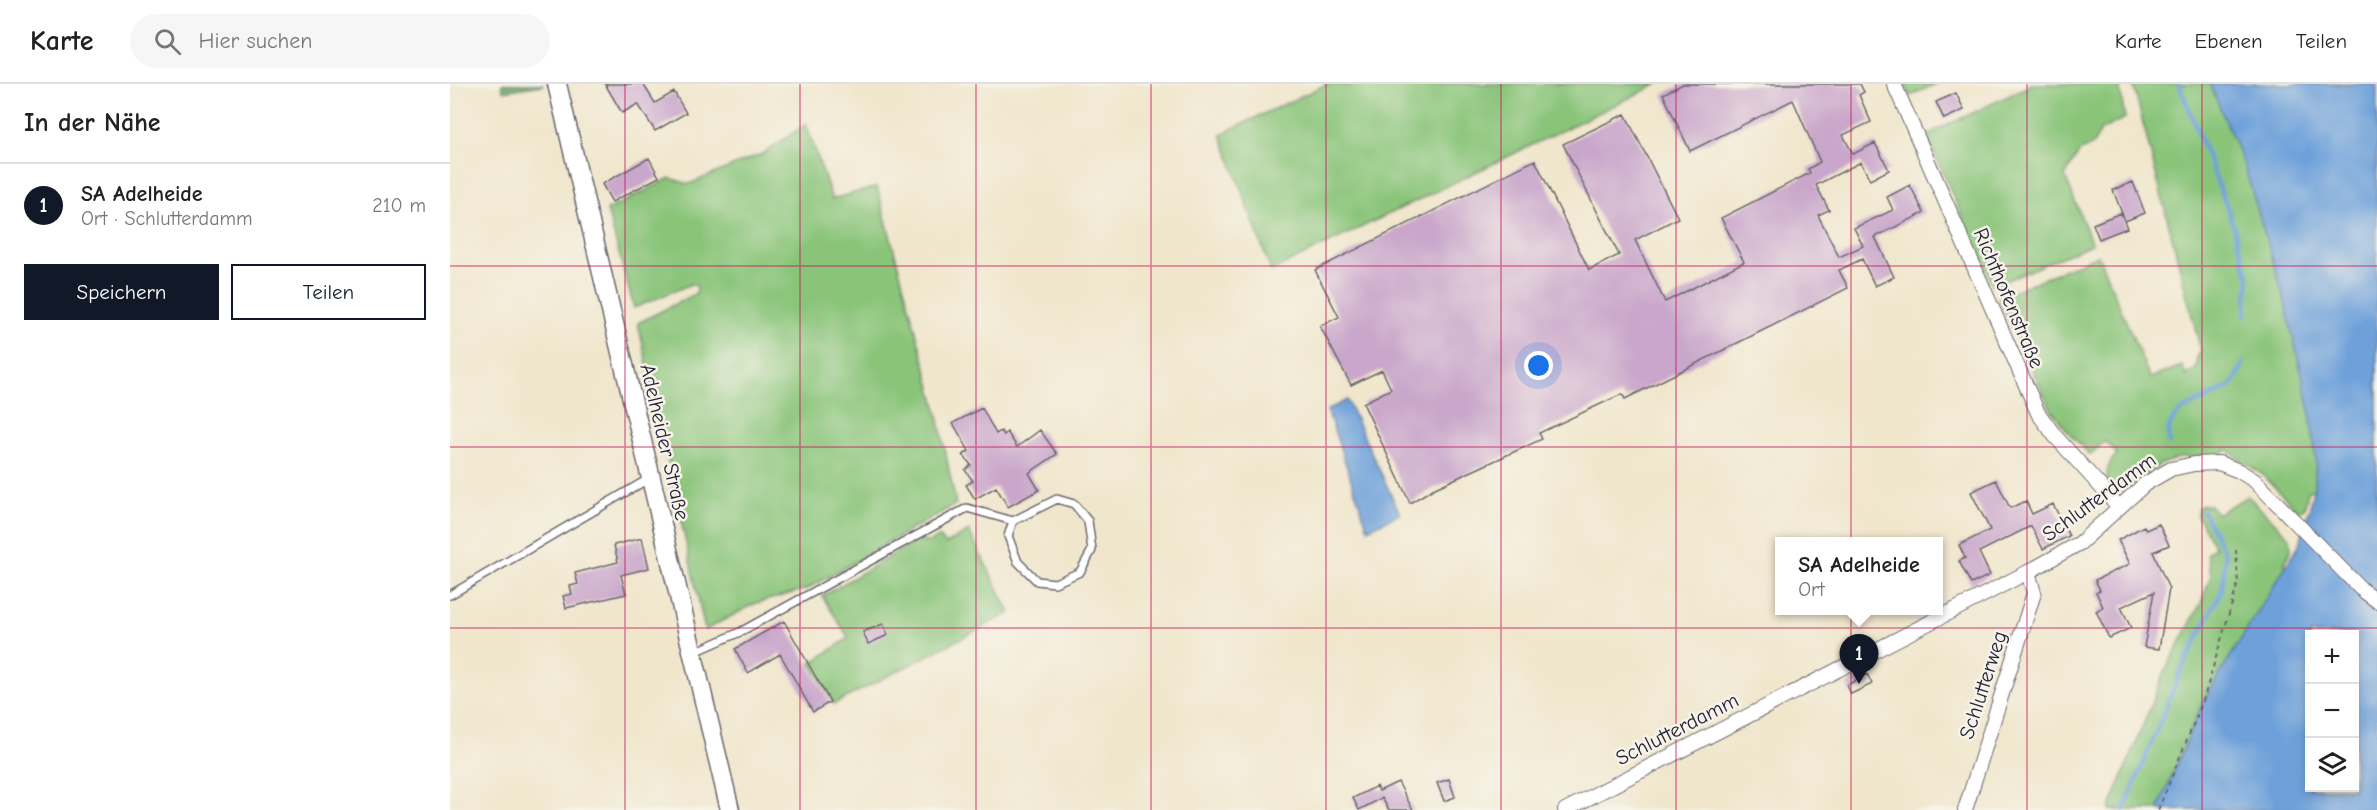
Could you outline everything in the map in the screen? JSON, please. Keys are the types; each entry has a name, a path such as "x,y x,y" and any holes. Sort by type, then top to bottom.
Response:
{"main road":[{"name":"Adelheider Straße","path":"557,84 730,810"}],"street":[{"name":"Richthofenstraße","path":"1894,84 2038,413 2055,436 2119,507"},
{"name":"Schlutterdamm","path":"1565,810 2028,572 2080,543 2145,484 2171,469 2194,464 2219,463 2240,471 2255,481 2361,590 2377,601"},
{"name":"Schlutterweg","path":"1965,810 2034,593 2028,572"}],"lane":[{"path":"450,595 651,478"},
{"path":"693,653 740,632 967,508 1013,520 1057,499 1074,504 1088,520 1092,550 1080,572 1055,583 1037,581 1018,562 1008,536 1013,520"}],"path":[{"path":"2158,810 2203,701 2238,583 2236,550"}],"green space":[{"path":"502,84 543,84 543,85 503,91"},
{"path":"1327,84 1658,84 1271,271 1221,134"},
{"path":"1905,84 1936,84 1910,96"},
{"path":"2029,84 2119,84 2125,118 2101,130 2093,145 2079,152 2065,176 2092,244 1993,286 1926,135"},
{"path":"2133,84 2377,84 2318,490 2309,490 2304,508 2299,512 2264,476 2226,449 2221,456 2182,457 2161,464 2119,494 2108,485 2107,476 2109,465 2117,454 2105,441 2090,455 2052,411 1998,298 2098,255 2150,378 2182,366 2186,376 2197,368 2197,357 2201,351"},
{"path":"806,124 832,199 877,187 936,406 956,504 807,589 756,603 705,630 638,323 695,294 698,287 691,284 634,308 607,210 670,178 689,184 764,153"},
{"path":"2248,496 2290,538 2291,550 2284,564 2358,606 2377,743 2359,780 2359,630 2305,630 2305,792 2353,792 2344,810 2109,810 2163,675 2201,603 2211,575 2207,553 2215,547 2197,515 2198,507 2210,505 2217,514"},
{"path":"969,531 1010,613 834,704 811,663 849,638 822,596 916,541 930,542 939,537 946,544"}],"water":[{"path":"2210,84 2377,84 2377,810 2158,810 2203,701 2300,543 2313,495 2316,461 2309,405 2284,298 2244,165"},
{"path":"1347,400 1400,514 1368,529 1327,410"}],"building":[{"path":"605,84 643,84 655,103 674,92 686,113 655,131 638,104 622,113"},
{"path":"1683,84 1860,84 1864,92 1859,95 1871,122 1843,135 1853,154 1875,143 1889,170 1870,180 1861,162 1816,185 1829,210 1818,215 1839,257 1863,246 1854,228 1893,210 1887,197 1910,185 1924,213 1875,237 1894,277 1875,286 1862,259 1839,270 1848,288 1625,399 1622,394 1539,433 1542,439 1433,489 1410,503 1363,403 1391,389 1382,370 1351,385 1320,326 1339,317 1315,270 1535,160 1589,270 1619,255 1563,144 1625,114 1678,218 1635,240 1665,302 1744,262 1721,218 1810,173 1808,169 1820,162 1793,100 1690,151 1663,94"},
{"path":"1956,93 1964,110 1944,119 1936,102"},
{"path":"649,158 659,177 612,202 602,184"},
{"path":"2133,182 2145,213 2125,221 2113,190"},
{"path":"2121,213 2127,228 2099,239 2093,224"},
{"path":"982,408 996,434 1001,431 1004,435 1007,432 1017,447 1040,430 1057,454 1029,473 1039,490 1008,507 996,487 975,499 966,485 973,481 965,470 971,465 963,455 969,451 953,423"},
{"path":"1996,480 2010,508 2026,501 2032,514 2053,504 2069,536 2043,549 2031,526 1979,552 1990,575 1971,584 1959,561 1965,558 1959,545 1990,530 1971,492"},
{"path":"2159,524 2169,545 2153,552 2169,589 2159,649 2144,647 2154,592 2121,607 2131,628 2109,638 2096,611 2103,607 2096,592 2100,590 2095,580 2130,564 2118,540 2144,526 2146,530"},
{"path":"642,538 649,568 621,575 626,594 566,608 563,596 572,594 570,586 578,584 575,573 618,562 614,545"},
{"path":"784,621 830,702 813,712 780,654 748,673 735,649"},
{"path":"883,624 888,635 868,644 863,632"},
{"path":"1867,674 1872,684 1851,694 1847,685"},
{"path":"1449,779 1455,797 1444,801 1437,783"},
{"path":"1398,782 1413,810 1389,810 1382,798 1359,810 1353,798 1377,786 1379,791"}],"waterway":[{"path":"2179,84 2229,212 2249,278 2245,315"},
{"path":"2169,443 2169,430 2173,420 2180,412 2223,391 2232,384 2243,363"},
{"path":"2124,810 2180,673 2222,590 2226,556 2203,511"}],"place":[{"name":"SA Adelheide","path":"1859,684"}]}
